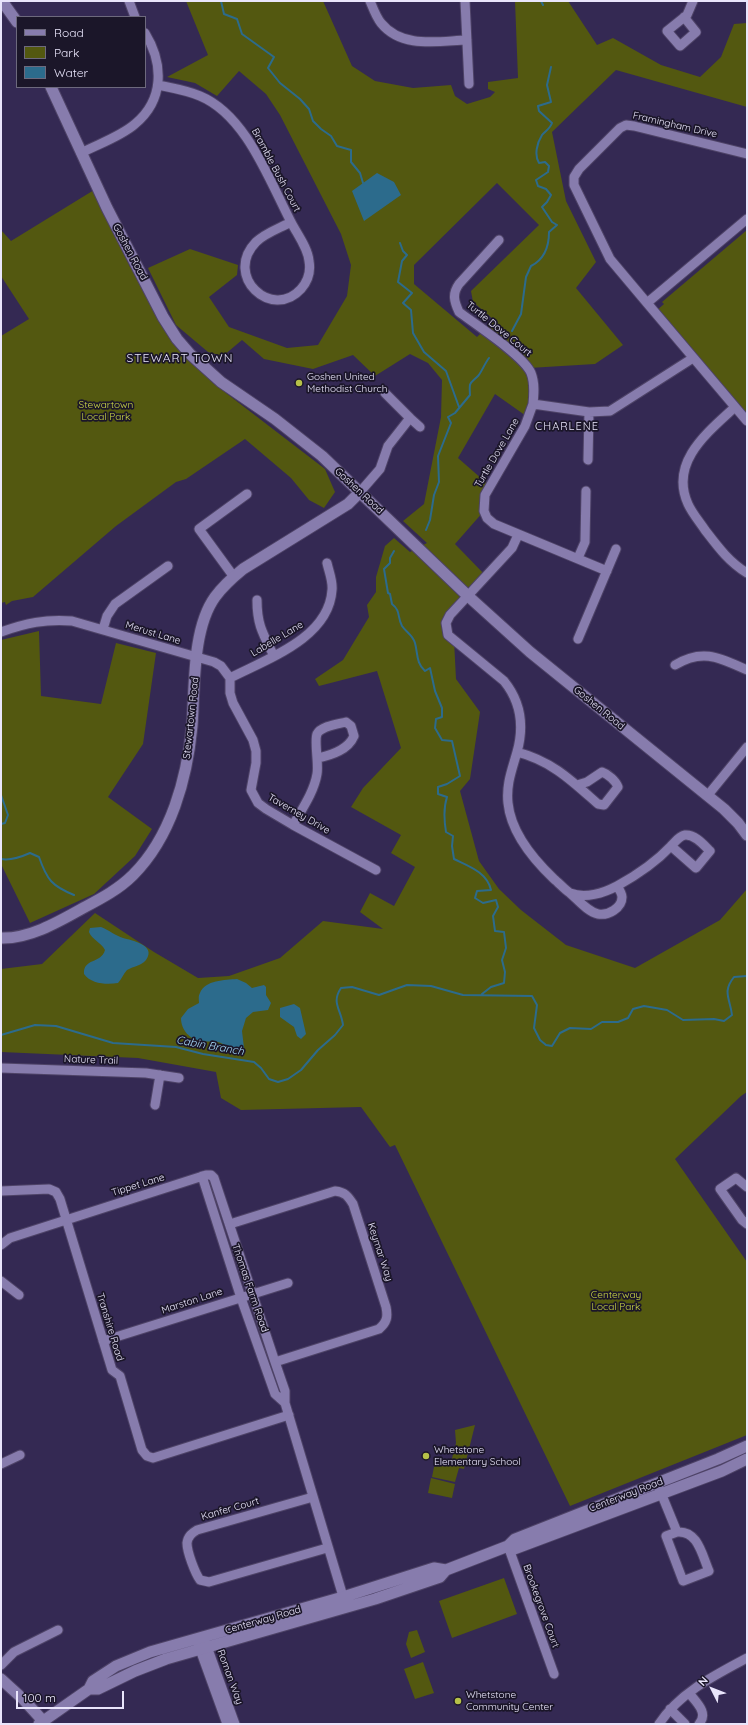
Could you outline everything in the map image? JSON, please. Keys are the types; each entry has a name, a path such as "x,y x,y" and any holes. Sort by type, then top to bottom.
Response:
{"street":[{"path":"2,1 16,21"},
{"path":"128,1 135,16"},
{"path":"370,1 380,22 396,36 413,42 467,40"},
{"path":"465,1 469,84"},
{"path":"684,17 693,1"},
{"path":"81,153 122,133 135,124 149,108 158,86 158,68 156,58 146,35"},
{"name":"Bramble Bush Court","path":"158,86 184,90 201,96 218,106 233,118 248,139 291,222 310,261 309,275 306,283 297,293 287,299 275,300 256,293 248,281 244,270 246,257 249,250 258,240 291,222"},
{"name":"Goshen Road","path":"51,88 107,208 163,317 177,339 190,354 221,382 275,419 304,442 360,492 468,596 530,652 708,795 731,816 747,835"},
{"name":"Framingham Drive","path":"747,154 626,125 620,128 579,169 574,177 574,185 610,259 747,422"},
{"path":"646,302 747,219"},
{"name":"Turtle Dove Court","path":"500,240 454,291 454,302 458,312 524,361 532,374 534,392 533,404"},
{"path":"533,404 589,412 602,412 617,408 693,358"},
{"path":"385,393 420,427"},
{"name":"Turtle Dove Lane","path":"533,404 525,426 485,495 483,503 487,518 494,524 518,535 578,558 606,571"},
{"path":"735,407 701,437 690,455 683,476 683,490 694,516 724,555 736,566 747,573"},
{"path":"588,460 589,412"},
{"path":"360,492 380,469 388,446 410,418"},
{"path":"578,558 584,542 586,491"},
{"name":"Stewartown Road","path":"1,938 26,935 68,917 109,894 133,875 155,848 166,828 184,773 192,729 199,635 205,616 214,598 243,569 348,504 360,492"},
{"path":"234,577 199,529 247,494"},
{"path":"518,535 512,548 450,615 446,623 446,630 448,635 504,681 510,689 521,716 517,752 507,787 508,804 521,841 544,870 591,911 599,914 608,913 616,909 621,903 622,896 617,886"},
{"path":"578,639 616,549"},
{"name":"Labelle Lane","path":"230,678 274,656 307,636 323,619 332,591 332,582 327,563"},
{"path":"103,629 107,616 115,604 168,566"},
{"path":"257,600 257,614 260,630 274,656"},
{"name":"Merust Lane","path":"1,632 27,623 54,620 72,621 197,658"},
{"path":"675,665 686,658 701,655 723,660 747,670"},
{"path":"197,658 217,664 227,672 230,678"},
{"name":"Taverney Drive","path":"230,678 230,693 233,703 253,740 256,751 256,762 251,784 253,795 258,803 293,825 376,870"},
{"path":"293,825 306,803 317,776 317,734 320,730 346,722 351,726 354,736 346,747 331,755 318,758"},
{"path":"708,795 747,747"},
{"path":"517,752 533,756 549,764 577,785"},
{"path":"570,893 596,895 617,886 645,868 671,846"},
{"name":"Nature Trail","path":"1,1068 146,1073 179,1078"},
{"path":"155,1105 160,1075"},
{"name":"Tippet Lane","path":"67,1219 202,1176 211,1175 214,1178"},
{"name":"Thomas Farm Road","path":"202,1176 241,1298 275,1394 285,1403"},
{"name":"Thomas Farm Road","path":"214,1178 276,1362 285,1392 285,1403 288,1415 346,1608"},
{"path":"747,1187 736,1178 720,1189 742,1220 747,1224"},
{"name":"Transhire Road","path":"1,1191 49,1188 56,1192 60,1199 112,1370 120,1376 142,1450 147,1456 153,1458 288,1415"},
{"name":"Keymar Way","path":"230,1224 335,1191 343,1192 348,1196 353,1204 386,1307 388,1315 386,1323 379,1328 276,1362"},
{"path":"1,1245 10,1238 67,1219"},
{"path":"1,1281 19,1295"},
{"name":"Marston Lane","path":"103,1341 288,1283"},
{"name":"Centerway Road","path":"659,1488 747,1446"},
{"path":"1,1464 20,1455"},
{"name":"Centerway Road","path":"202,1643 346,1608 440,1577 446,1570 508,1546 515,1539 659,1488 722,1471 747,1458"},
{"path":"659,1488 677,1532"},
{"name":"Kanfer Court","path":"313,1497 197,1530 190,1535 187,1543 195,1574 200,1580 209,1582 327,1548"},
{"path":"685,1531 694,1538 709,1571 683,1581 666,1536 677,1532 685,1531"},
{"name":"Brookegrove Court","path":"508,1546 554,1674"},
{"name":"Centerway Road","path":"42,1723 89,1689 98,1689 135,1671 202,1643 434,1568 446,1570"},
{"path":"1,1665 14,1652 58,1630"},
{"name":"Roman Way","path":"202,1643 227,1724"},
{"name":"Roman Way","path":"202,1643 235,1724"},
{"path":"659,1724 670,1710 689,1693 747,1658"},
{"path":"1,1679 23,1699 42,1723"},
{"path":"689,1693 703,1711 703,1718 700,1724"},
{"path":"670,1710 686,1724"}],"green space":[{"name":"Centerway Local Park","path":"186,1 323,1 352,66 375,81 413,88 451,85 455,96 467,104 490,97 495,92 488,89 488,82 518,78 515,1 568,1 597,45 613,38 661,65 700,77 721,57 734,24 747,23 747,107 616,70 552,132 566,201 596,262 576,288 623,345 595,364 529,368 532,374 529,418 495,394 458,458 490,486 484,511 455,544 486,576 446,623 454,640 456,679 480,712 470,779 460,791 479,861 499,889 521,910 566,945 635,968 720,920 747,889 747,1092 675,1159 747,1262 747,1435 570,1506 395,1145 390,1147 361,1107 241,1110 221,1098 216,1072 138,1058 1,1052 1,969 42,964 95,913 154,952 198,978 229,976 280,958 323,921 383,929 360,912 370,893 394,906 415,867 391,853 401,835 351,807 363,788 401,748 377,671 319,686 315,679 343,660 369,617 367,605 376,592 376,577 385,546 394,538 410,552 427,543 403,521 424,504 441,417 442,380 428,363 410,354 375,376 353,355 313,369 264,359 242,340 223,356 208,352 176,325 148,268 190,249 238,265 237,275 209,297 229,327 287,348 318,345 347,296 351,265 341,234 280,115 266,94 239,71 217,96 195,83 167,77 208,55","holes":["497,183 539,225 471,291 473,302 494,320 477,337 414,284 414,265"]},
{"name":"Stewartown Local Park","path":"94,190 130,267 135,264 172,332 229,390 226,393 325,469 335,492 324,508 309,500 291,478 245,439 186,479 176,482 116,526 33,597 12,601 6,605 5,602 1,603 1,336 29,319 1,276 1,230 11,241"},
{"path":"747,230 747,421 655,312 664,304 662,302"},
{"path":"39,631 41,696 101,704 116,643 156,653 143,744 108,797 152,829 135,856 94,894 30,923 1,864 1,640"},
{"path":"475,1425 464,1469 459,1468 455,1482 432,1477 435,1462 450,1466 456,1443 455,1430"},
{"path":"431,1478 455,1484 452,1498 428,1493"},
{"path":"504,1578 517,1614 452,1638 439,1601"},
{"path":"417,1630 425,1652 411,1658 406,1644 409,1632"},
{"path":"423,1662 434,1693 415,1699 404,1669"}],"water":[{"path":"377,173 394,182 401,195 364,221 352,191"},
{"path":"101,927 120,937 142,944 148,951 146,960 140,965 127,970 118,983 109,984 95,982 84,974 86,965 100,957 105,950 89,932 90,928"},
{"path":"237,979 246,983 252,988 264,985 266,987 266,995 271,1003 268,1010 253,1012 246,1018 242,1031 244,1048 238,1050 218,1042 194,1039 187,1034 181,1022 181,1018 188,1009 199,1003 199,995 206,985"},
{"path":"294,1004 300,1008 306,1034 301,1039 297,1036 294,1027 280,1017 280,1008"}],"waterway":[{"path":"221,1 224,14 237,19 242,34 274,57 268,68 280,83 300,99 309,109 313,121 331,136 337,146 351,150 351,162 360,173 363,183"},
{"path":"541,1 543,5"},
{"path":"512,331 521,314 526,277 531,266 543,256 547,248 549,232 557,225 552,222 542,207 551,195 546,189 538,186 536,180 548,172 549,166 545,162 539,163 536,153 540,138 552,123 539,111 538,106 551,102 547,85 551,67"},
{"path":"400,243 403,251 407,255 402,261 398,282 412,293 403,303 411,310 413,333 424,352 446,371 459,407"},
{"path":"426,530 430,520 434,495 439,482 438,456 451,423 448,417 455,413 470,395 471,383 479,375 489,358"},
{"path":"394,551 390,558 390,563 384,569 388,593 390,594 392,604 397,609 402,626 414,640 420,665 425,671 430,668 435,691 442,708 442,717 436,719 435,728 442,740 452,741 460,776 447,784 438,787 438,794 447,797 444,814 446,832 453,836 452,846 454,859 476,870 486,879 489,884 491,890 477,891 475,898 483,903 496,900 498,907 493,916 495,931 504,932 506,948 502,960 505,972 504,983 491,987 482,994"},
{"path":"1,795 8,815 5,823 1,824"},
{"path":"1,859 12,859 30,853 39,857 51,881 55,885 74,895"},
{"name":"Cabin Branch","path":"1,1035 35,1025 56,1026 113,1043 176,1047 203,1054 254,1062 261,1068 269,1079 278,1082 288,1079 301,1070 318,1050 335,1035 343,1025 337,1002 338,993 341,988 352,987 379,995 407,985 431,986 463,995 532,996 537,1005 534,1028 540,1040 546,1045 552,1046 560,1033 570,1028 591,1029 602,1022 618,1022 628,1018 633,1009 644,1006 667,1010 683,1020 714,1019 724,1021 732,1015 728,995 728,987 730,982 734,977 747,976"}],"place":[{"name":"Goshen United Methodist Church","path":"299,383"},
{"name":"Whetstone Elementary School","path":"426,1456"},
{"name":"Whetstone Community Center","path":"458,1701"}],"district":[{"name":"STEWART TOWN","path":"180,358"},
{"name":"CHARLENE","path":"567,427"}]}
